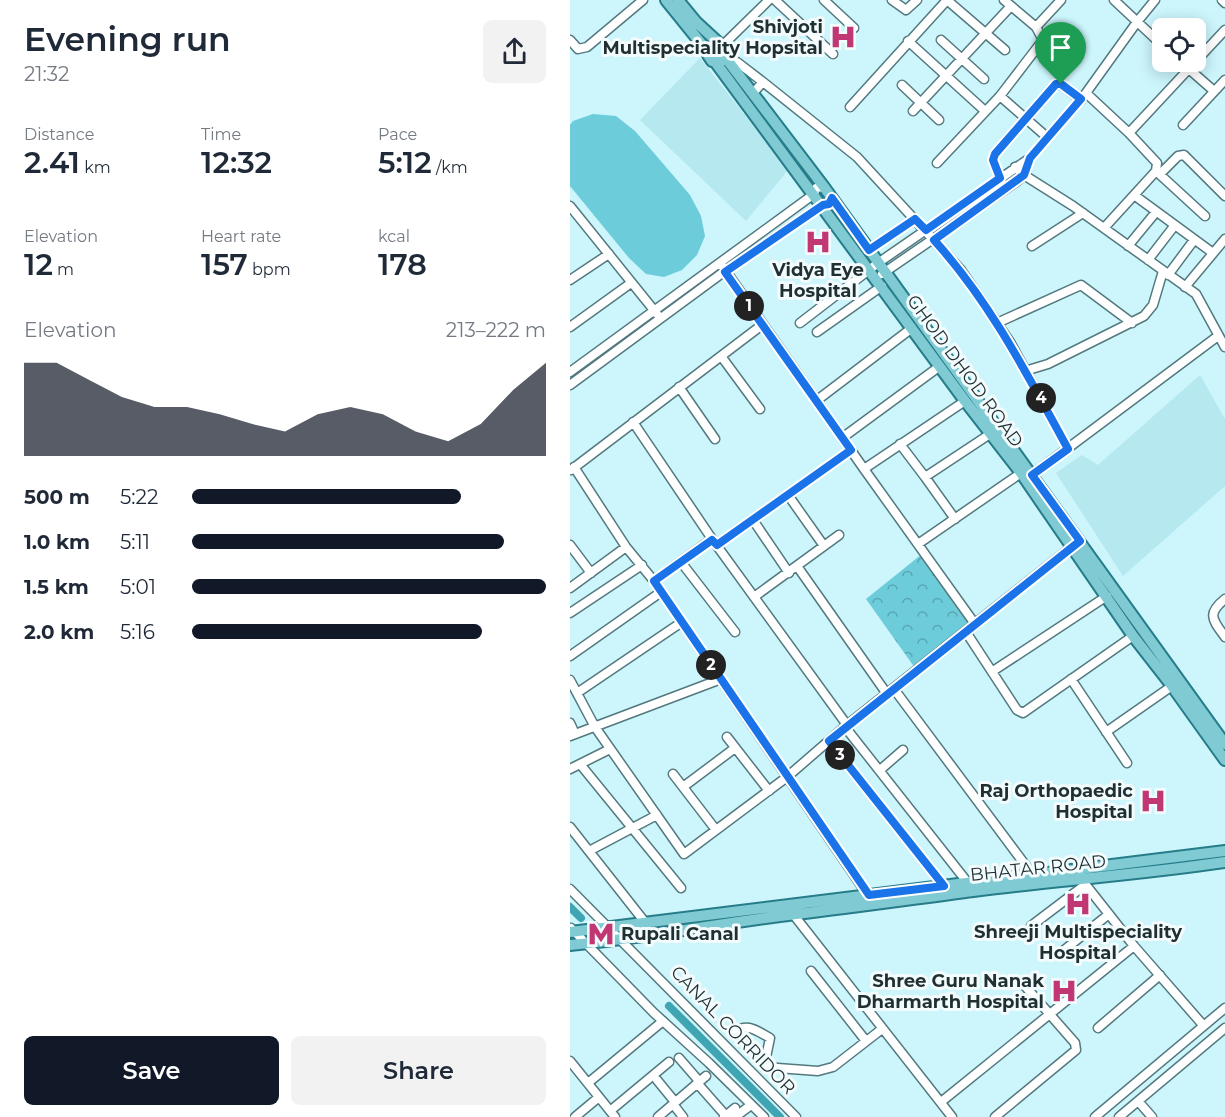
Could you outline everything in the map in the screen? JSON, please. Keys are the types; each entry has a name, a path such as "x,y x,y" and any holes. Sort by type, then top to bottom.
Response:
{"main road":[{"path":"666,0 708,52 710,59 724,61 753,93 824,187 827,202 881,279 1026,474"},
{"path":"678,0 696,22 722,46 725,51 724,61 814,194 827,202 869,250 874,266"},
{"path":"708,52 713,45 722,46"},
{"name":"GHOD DHOD ROAD","path":"881,279 912,328 965,401 990,434 1026,474 1076,544 1133,636 1225,760"},
{"path":"1076,544 1225,744"},
{"path":"572,930 610,928 644,921 1225,851"},
{"name":"BHATAR ROAD","path":"570,945 622,940 793,914 873,906 981,890 1083,882 1225,862"}],"street":[{"path":"570,40 578,49 587,47 643,0"},
{"path":"722,46 769,0"},
{"path":"775,0 833,54"},
{"path":"824,0 854,28"},
{"path":"892,0 906,10 917,0"},
{"path":"850,107 947,0 1005,50"},
{"path":"1036,27 1061,0"},
{"path":"1114,0 1152,36"},
{"path":"800,323 874,266 1030,158 1083,96 1155,0"},
{"path":"913,111 985,33 1007,3 1036,27 1042,36 1043,40 1040,45 1000,96 937,163"},
{"path":"1206,50 1225,30"},
{"path":"941,40 984,79"},
{"path":"908,41 985,111"},
{"path":"724,61 736,62 857,157 926,230 961,270 997,323 1068,449"},
{"path":"1129,133 1185,72"},
{"path":"1193,72 1214,91"},
{"path":"1183,125 1225,80"},
{"path":"753,93 763,82"},
{"path":"1000,178 993,157 1056,84 1061,84 1083,96 1129,133 1155,160 1158,173 1205,216"},
{"path":"902,85 939,120"},
{"path":"1000,96 1048,138"},
{"path":"1104,228 1134,195 1178,156 1184,155 1225,196"},
{"path":"817,332 881,279 1024,175 1030,158"},
{"path":"1015,167 1196,294 1225,347"},
{"path":"570,385 661,319 814,194 816,188 824,187"},
{"path":"1134,195 1213,253"},
{"path":"570,372 654,311 827,202"},
{"path":"570,206 661,319"},
{"path":"1128,246 1156,212"},
{"path":"1032,246 1083,213"},
{"path":"869,250 915,219"},
{"path":"1148,260 1174,225"},
{"path":"1185,287 1225,239"},
{"path":"1025,370 1048,364 1132,323 1151,309 1166,273 1194,240"},
{"path":"570,280 609,254"},
{"path":"723,268 975,624"},
{"path":"570,327 631,283"},
{"path":"997,323 1081,285 1132,323"},
{"path":"762,325 572,469 626,547 662,592 869,895 873,906"},
{"path":"816,401 912,328"},
{"path":"918,544 1068,449 1218,336"},
{"path":"721,356 760,408"},
{"path":"842,438 940,366"},
{"path":"679,387 715,439"},
{"path":"864,470 965,401"},
{"path":"633,422 846,726 968,883"},
{"path":"925,477 990,434"},
{"path":"900,444 955,519"},
{"path":"654,581 681,562 753,520 851,450"},
{"path":"788,495 824,546"},
{"path":"753,520 789,573"},
{"path":"754,597 839,535"},
{"path":"570,680 595,727 684,854 787,777 846,726 1076,544"},
{"path":"570,545 591,573"},
{"path":"570,588 626,547"},
{"path":"681,562 735,632"},
{"path":"570,613 642,565"},
{"path":"797,566 890,691 1032,874"},
{"path":"570,656 662,592"},
{"path":"993,670 1107,596"},
{"path":"1225,599 1214,610 1212,616 1225,637"},
{"path":"577,693 682,622"},
{"path":"966,632 993,670 1017,710 1023,713 1133,636"},
{"path":"570,723 573,735 721,679"},
{"path":"1071,679 1127,764"},
{"path":"1106,732 1172,686"},
{"path":"727,737 769,791"},
{"path":"829,741 944,886"},
{"path":"683,787 735,748"},
{"path":"570,769 610,749"},
{"path":"880,770 903,750"},
{"path":"580,764 634,827 681,888"},
{"path":"673,774 716,830"},
{"path":"589,851 657,815"},
{"path":"570,827 644,921"},
{"path":"1079,868 1083,882 1134,946 1203,1025"},
{"path":"1030,926 1083,882"},
{"name":"CANAL CORRIDOR","path":"570,889 796,1117"},
{"path":"793,914 952,1117"},
{"path":"1058,956 1109,914"},
{"path":"572,930 764,1117"},
{"path":"941,1102 1134,946"},
{"path":"811,971 866,1041"},
{"path":"1098,1028 1160,975"},
{"path":"995,1117 1076,1050 1075,1043 1025,986"},
{"path":"1095,1117 1225,1008"},
{"path":"588,1083 663,1021"},
{"path":"733,1032 742,1027 751,1028 770,1038 764,1067 818,1071 833,1067 882,1029"},
{"path":"1119,1117 1225,1028"},
{"path":"679,1058 700,1080 725,1116 751,1105"},
{"path":"571,1064 613,1114 669,1062"},
{"path":"1157,1064 1168,1076"},
{"path":"657,1080 683,1117"},
{"path":"658,1117 700,1080"},
{"path":"575,1117 599,1097"},
{"path":"1138,1101 1152,1117"}],"shaded area":[{"path":"700,58 788,170 746,221 640,120"},
{"path":"1200,375 1225,419 1225,486 1123,576 1056,473 1082,455 1098,465"}],"green space":[{"path":"593,114 616,116 635,131 690,195 701,216 705,236 697,255 682,270 664,277 646,274 629,258 570,186 570,125 573,121"},
{"path":"922,554 972,624 915,668 866,599"}],"waterway":[{"path":"570,907 581,918"},
{"path":"669,1006 780,1117"}],"place":[{"name":"Shivjoti Multispeciality Hopsital","path":"843,37"},
{"name":"Vidya Eye Hospital","path":"818,242"},
{"name":"Raj Orthopaedic Hospital","path":"1153,801"},
{"name":"Shreeji Multispeciality Hospital","path":"1078,904"},
{"name":"Rupali Canal","path":"601,934"},
{"name":"Shree Guru Nanak Dharmarth Hospital","path":"1064,991"}],"route":[{"path":"1061,84 1081,99 1030,158 1024,175 934,240 961,270 1010,342 1068,449 1032,475 1080,541 829,741 944,886 869,895 654,581 712,540 717,545 851,450 725,272 823,205 829,204 832,198 869,250 915,219 926,230 1000,178 993,157 1054,86 1061,84"}]}
